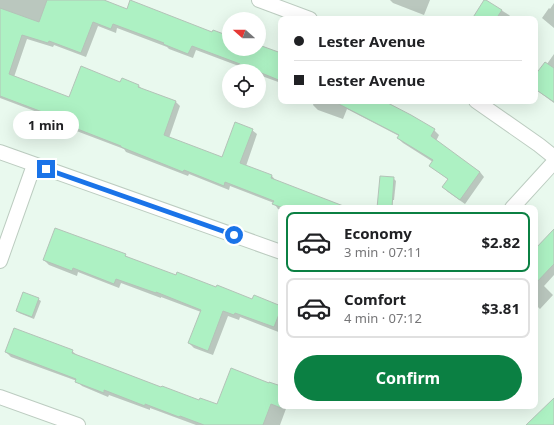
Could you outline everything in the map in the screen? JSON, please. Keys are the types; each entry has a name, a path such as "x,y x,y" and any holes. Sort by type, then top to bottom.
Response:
{"street":[{"path":"259,0 302,16"},
{"path":"480,104 554,156"},
{"path":"0,152 278,251"},
{"path":"515,205 554,162"},
{"path":"0,261 34,165"},
{"path":"0,397 78,425"}],"building":[{"path":"47,0 104,0 127,9 130,0 212,32 213,30 222,33 222,56 266,56 266,48 278,52 278,80 266,75 266,64 240,64 192,46 188,54 163,44 164,43 113,24 111,29 93,22 81,53 49,41 48,43 22,35 9,74 69,97 81,66 120,82 122,78 139,85 138,87 176,101 164,135 222,157 235,122 253,129 240,163 272,175 271,178 341,205 278,206 272,204 274,201 225,182 224,186 184,170 183,172 44,116 45,113 0,96 0,8 39,22"},
{"path":"484,0 502,10 498,16 474,16"},
{"path":"545,62 554,68 554,102 538,91 538,71"},
{"path":"339,104 390,104 435,129 431,136 480,172 460,200 442,187 448,179 429,166 433,160 397,138 399,135"},
{"path":"380,176 394,177 392,205 377,205"},
{"path":"55,228 126,254 125,256 176,275 177,272 216,287 217,285 252,299 254,295 278,305 278,317 274,327 235,313 234,315 223,311 208,351 188,343 201,310 156,292 116,279 114,284 73,268 72,271 43,260"},
{"path":"554,229 554,264 538,281 538,246"},
{"path":"23,292 39,298 32,317 16,311"},
{"path":"14,328 73,350 72,353 161,387 162,386 199,400 200,398 217,404 231,368 278,385 278,407 271,404 263,425 204,425 145,404 145,406 104,390 104,393 75,382 76,379 5,352"},
{"path":"554,398 554,425 526,425"}],"route":[{"path":"46,169 234,235"}]}
